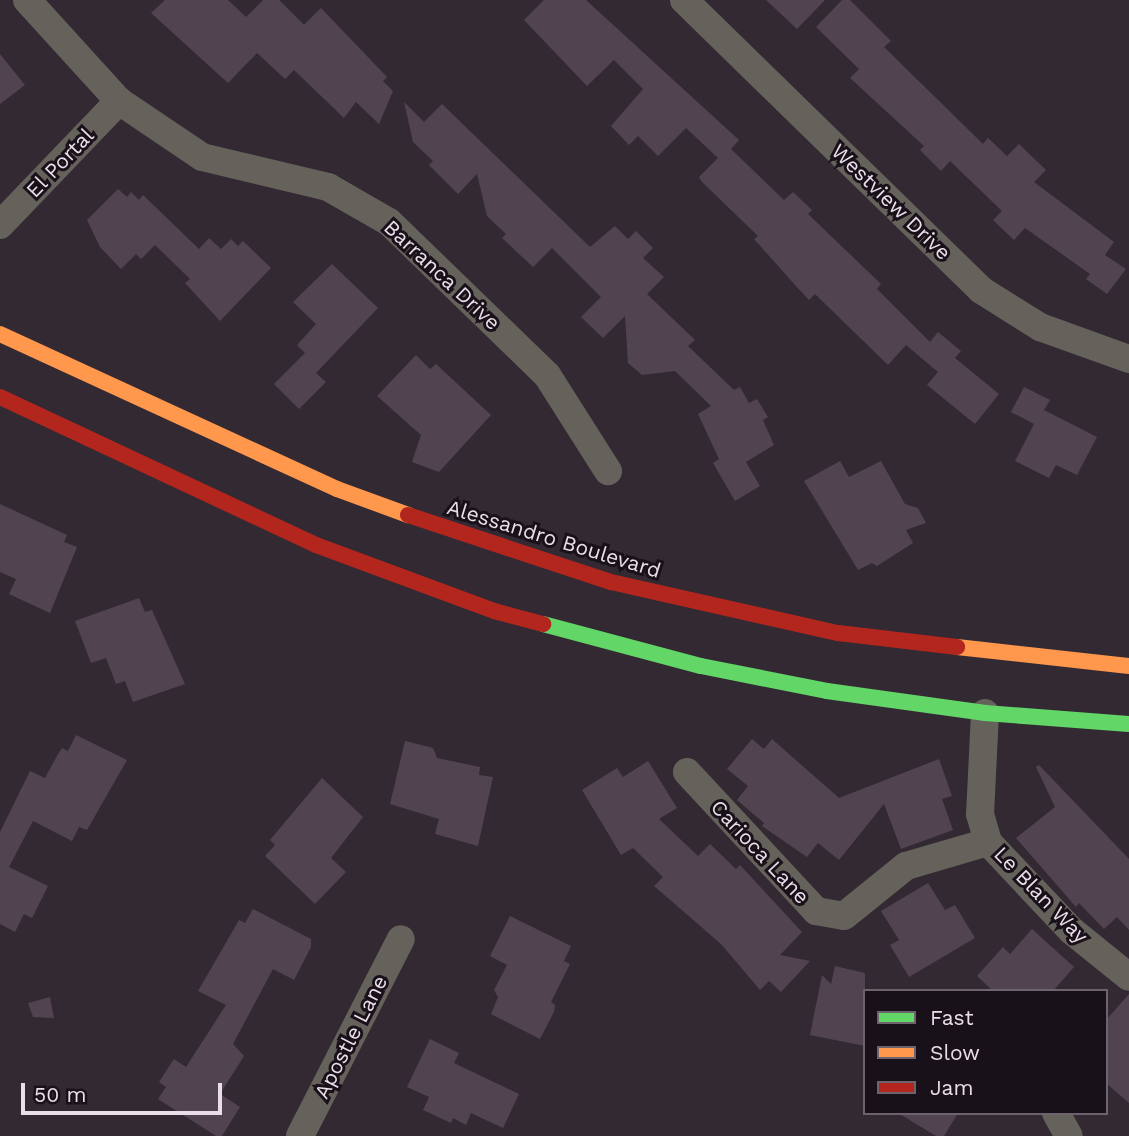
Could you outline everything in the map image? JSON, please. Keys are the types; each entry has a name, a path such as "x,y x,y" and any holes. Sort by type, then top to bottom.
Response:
{"main road":[{"name":"Alessandro Boulevard","path":"0,334 337,489 501,549 611,582 838,633 1129,666"},
{"path":"0,397 316,545 494,611 701,666 827,691 985,713 1129,724"}],"street":[{"name":"Barranca Drive","path":"27,0 119,101 202,157 328,187 389,222 547,375 608,471"},
{"name":"Westview Drive","path":"684,0 981,290 1040,327 1129,359"},
{"name":"El Portal","path":"0,225 119,101"},
{"name":"Le Blan Way","path":"985,713 980,814 988,842 1072,931 1129,977"},
{"name":"Carioca Lane","path":"687,772 816,911 844,916 906,866 988,842"},
{"name":"Apostle Lane","path":"300,1136 401,939"},
{"path":"1057,1115 1069,1136"}],"building":[{"path":"165,0 228,0 246,17 263,0 279,0 304,25 321,8 387,77 383,81 393,91 379,124 356,102 344,118 294,70 285,79 257,53 228,83 151,13"},
{"path":"544,0 586,0 739,140 731,149 784,200 793,192 812,210 808,214 881,284 877,289 930,342 938,332 961,351 955,358 999,394 975,424 927,385 938,372 906,345 888,365 815,294 809,300 754,239 758,236 702,182 699,177 718,158 686,128 658,156 638,136 629,145 611,126 643,89 614,60 587,86 524,20"},
{"path":"766,0 825,0 797,29"},
{"path":"842,0 850,0 891,41 884,47 983,144 988,138 1007,156 1019,144 1046,170 1034,182 1114,242 1105,255 1126,269 1107,294 1086,279 1090,274 1025,228 1014,240 993,220 1002,211 950,161 941,171 920,150 924,146 850,78 859,69 816,27"},
{"path":"0,54 25,85 0,104"},
{"path":"404,102 424,122 442,104 590,247 615,226 628,239 636,231 653,248 643,258 664,277 647,294 695,340 688,346 734,390 740,387 749,403 757,399 768,417 763,420 774,445 746,462 760,486 735,501 713,463 719,459 698,414 711,406 675,371 642,375 628,363 625,316 603,338 581,317 601,297 552,248 533,267 502,238 506,234 487,216 477,174 458,194 429,165 433,161 413,142"},
{"path":"118,189 127,197 131,192 139,200 143,195 199,249 209,238 221,249 231,239 238,246 243,241 271,268 220,321 185,283 190,279 155,245 141,259 136,254 121,269 100,247 87,220"},
{"path":"332,264 378,308 316,373 326,382 299,409 274,384 305,353 297,345 316,324 293,302"},
{"path":"416,355 430,369 436,364 491,415 439,472 412,462 421,435 377,396"},
{"path":"1024,387 1050,400 1044,410 1097,437 1077,475 1056,465 1049,478 1015,461 1034,424 1011,412"},
{"path":"840,461 849,477 881,461 905,504 918,508 926,523 906,530 913,543 877,566 872,563 858,570 804,481"},
{"path":"0,504 67,535 64,542 77,547 50,613 9,594 16,579 0,572"},
{"path":"139,598 145,612 152,610 185,684 133,702 125,681 116,684 106,658 91,663 75,621"},
{"path":"76,735 127,760 87,830 79,827 72,841 33,821 9,867 48,886 32,918 24,914 15,932 0,924 0,832 30,771 45,778 62,748 68,751"},
{"path":"752,739 764,749 772,739 839,798 939,759 952,796 942,799 953,830 901,849 884,804 839,860 818,843 807,857 762,826 764,823 737,800 748,786 727,769"},
{"path":"405,741 433,748 437,758 480,767 479,775 493,777 478,846 435,834 439,819 390,804"},
{"path":"648,761 677,808 659,819 698,856 710,844 736,869 740,865 802,932 780,955 810,961 781,992 769,981 760,990 721,944 654,886 663,877 633,848 621,855 582,790 617,768 623,777"},
{"path":"1039,765 1129,859 1129,930 1117,917 1104,929 1079,903 1076,907 1016,838 1055,807 1036,767"},
{"path":"322,778 363,817 331,858 346,872 315,904 265,856 275,845 270,840"},
{"path":"928,883 945,910 955,905 975,938 909,977 890,945 899,940 881,911"},
{"path":"253,909 311,939 311,947 294,980 273,969 233,1044 244,1056 220,1094 240,1107 222,1136 216,1136 158,1099 166,1087 159,1082 174,1059 186,1067 226,1005 198,991 239,920 245,923"},
{"path":"510,916 571,946 564,961 570,964 551,1002 555,1005 554,1012 540,1039 491,1014 498,997 494,990 507,965 490,956"},
{"path":"1032,929 1074,967 1055,989 991,989 977,976 1003,947 1010,954"},
{"path":"835,966 865,973 863,1046 810,1035 822,975 831,984"},
{"path":"1129,994 1129,1103 1108,1085 1108,1018"},
{"path":"50,997 54,1018 33,1017 28,1003"},
{"path":"430,1039 459,1053 454,1063 519,1094 503,1128 471,1113 466,1125 453,1118 451,1123 423,1110 429,1097 407,1087"},
{"path":"901,1115 957,1115 944,1136 936,1136"}],"traffic: fast":[{"path":"543,624 701,666 827,691 985,713 1129,724"}],"traffic: slow":[{"path":"0,334 337,489 408,515"},
{"path":"957,647 1129,666"}],"traffic: jam":[{"path":"0,397 316,545 494,611 543,624"},
{"path":"408,515 611,582 838,633 957,647"}]}
